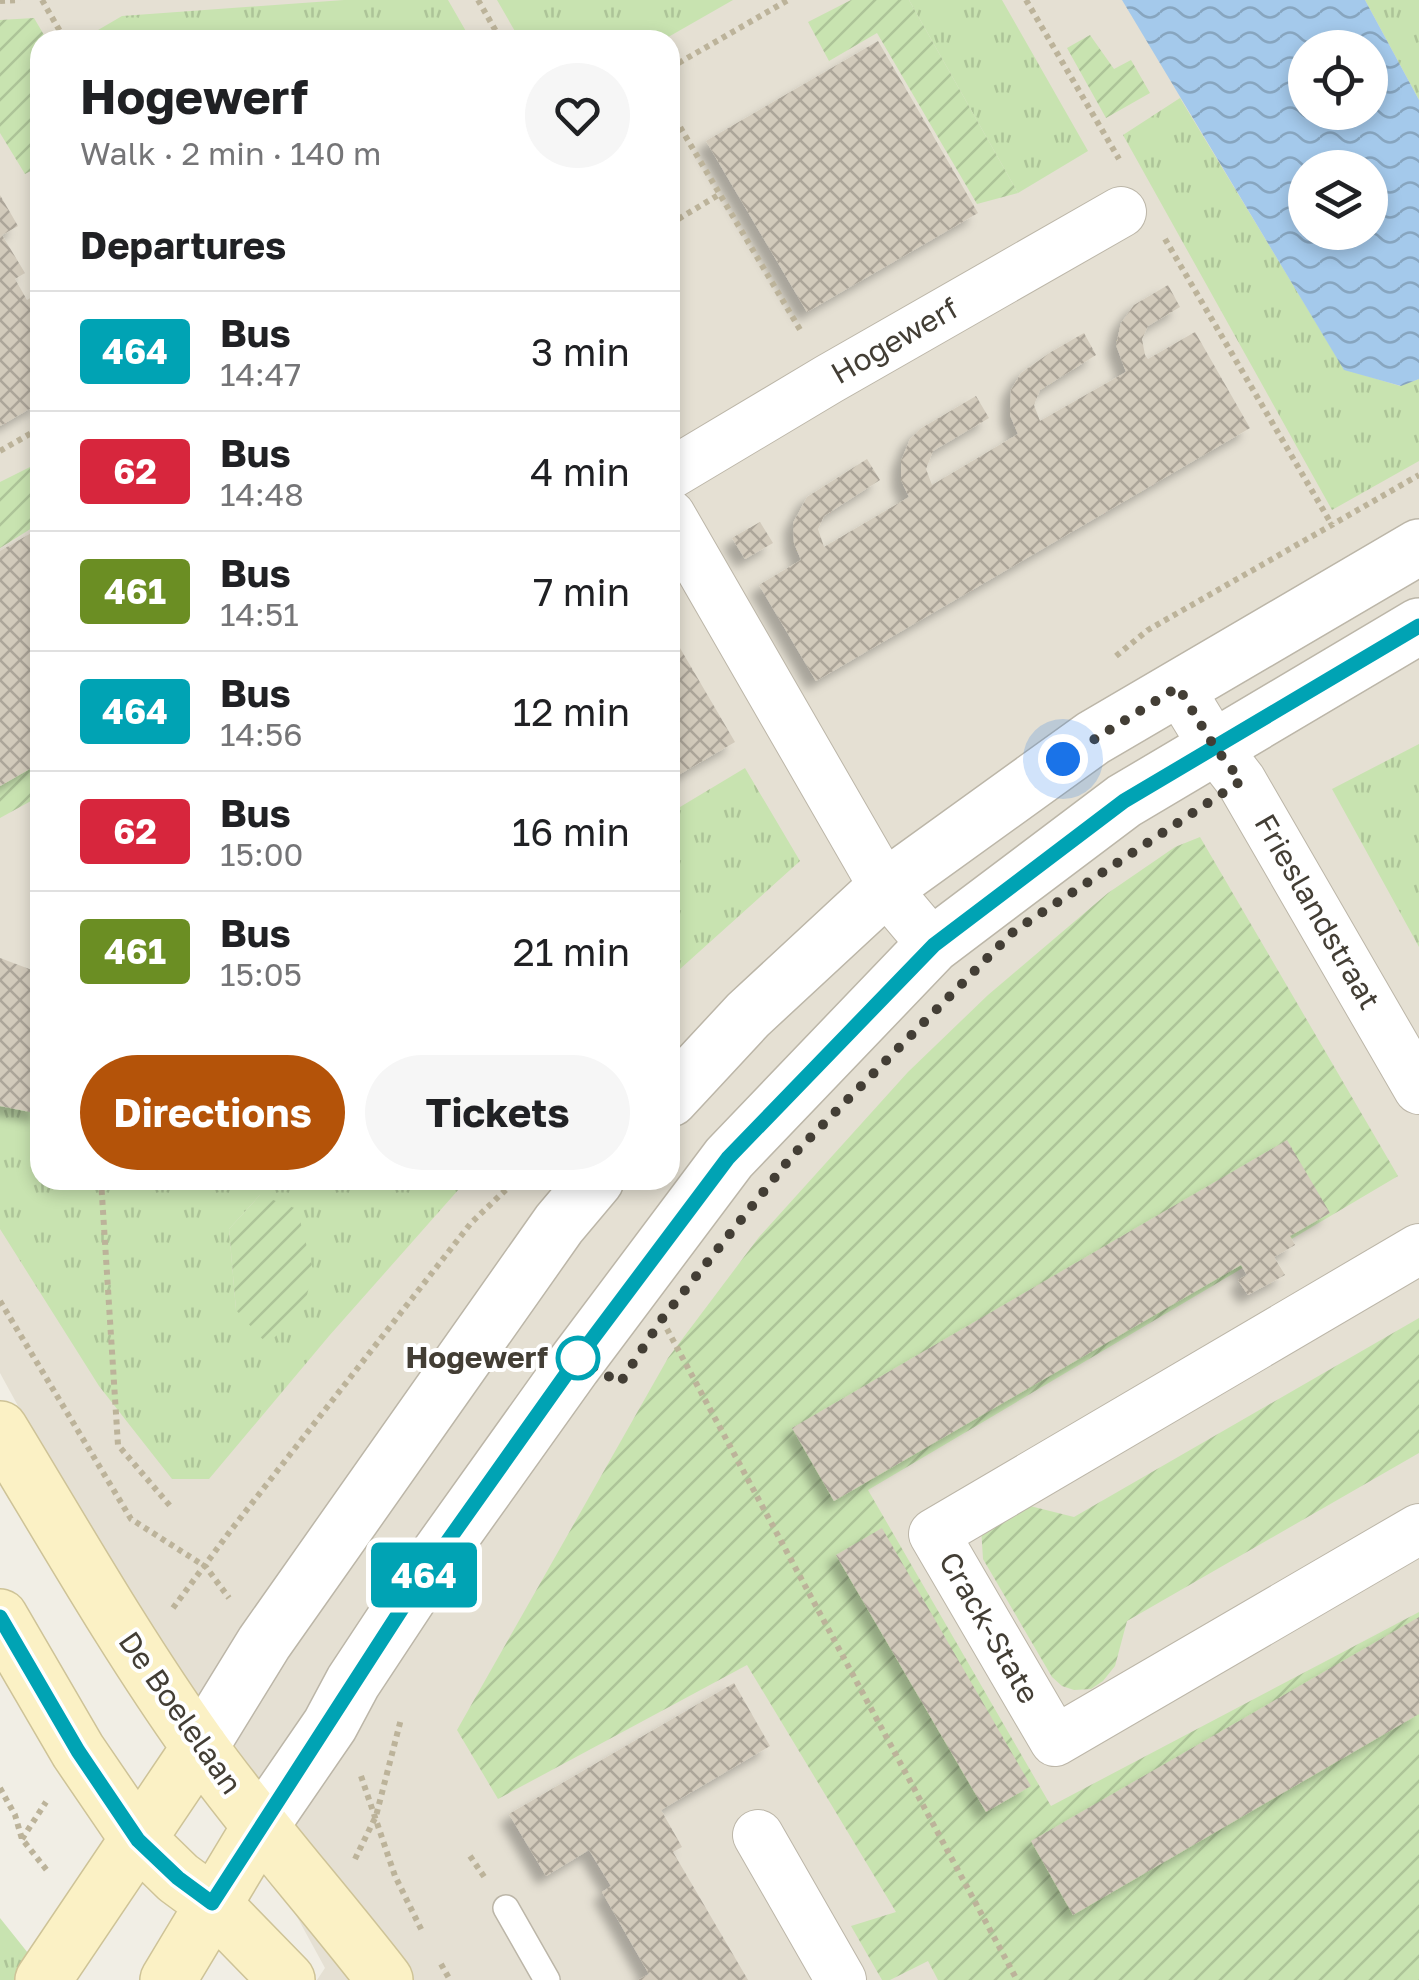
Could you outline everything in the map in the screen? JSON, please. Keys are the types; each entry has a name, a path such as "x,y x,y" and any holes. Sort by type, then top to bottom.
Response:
{"main road":[{"name":"De Boelelaan","path":"0,1429 140,1660 200,1746 260,1827 385,1980"},
{"path":"0,1617 78,1751 138,1840 178,1878 212,1903 288,1980"},
{"path":"43,1980 200,1746"},
{"path":"168,1980 260,1827"}],"street":[{"name":"Hogewerf","path":"680,468 1136,204"},
{"path":"680,531 885,888 934,945"},
{"path":"680,1088 748,1014 885,888 1093,738 1419,547"},
{"path":"260,1827 330,1725 353,1682 421,1579 572,1366 728,1158 934,945 1124,801 1419,626"},
{"name":"Frieslandstraat","path":"1178,687 1241,781 1419,1089"},
{"path":"200,1746 264,1643 559,1224 588,1190"},
{"name":"Crack-State","path":"1419,1250 934,1534 1056,1741 1419,1529"},
{"path":"758,1835 841,1980"}],"lane":[{"path":"506,1908 546,1980"}],"path":[{"path":"3,0 20,0"},
{"path":"42,0 59,30"},
{"path":"478,0 495,30"},
{"path":"680,62 788,0"},
{"path":"1026,0 1136,204 1332,525"},
{"path":"680,127 829,379"},
{"path":"680,218 720,194"},
{"path":"0,451 30,434"},
{"path":"1254,570 1419,474"},
{"path":"103,1190 118,1445 171,1508"},
{"path":"0,1301 131,1519 206,1567 471,1223 506,1190"},
{"path":"662,1319 1017,1980"},
{"path":"397,1729 403,1714"},
{"path":"0,1788 16,1815 22,1839"},
{"path":"376,1816 394,1876 419,1925"}],"shaded area":[{"path":"0,0 1419,0 1419,1980 317,1980 325,1968 0,1373"}],"green space":[{"path":"344,0 448,0 465,30 98,30 122,16"},
{"path":"497,0 733,0 680,30 514,30"},
{"path":"851,0 909,0 1018,193 977,204 877,33 829,61 808,22"},
{"path":"909,0 1002,0 1088,151 1018,193"},
{"path":"1365,0 1419,0 1419,100 1388,43 1388,30 1381,30"},
{"path":"34,18 41,30 30,30 30,171 25,174 0,133 0,20"},
{"path":"1090,35 1114,69 1131,60 1150,93 1106,118 1067,48"},
{"path":"1180,98 1344,369 1400,386 1419,379 1419,461 1332,510 1123,135"},
{"path":"30,467 30,529 0,548 0,482"},
{"path":"1419,744 1419,947 1332,789"},
{"path":"745,768 800,861 680,969 680,807"},
{"path":"30,769 30,802 0,818 0,786"},
{"path":"1200,837 1398,1176 868,1490 1051,1806 1419,1612 1419,1980 938,1980 928,1961 890,1980 882,1980 851,1926 896,1912 747,1665 498,1799 457,1730 668,1358 759,1237 908,1072 988,995 1108,893 1175,847"},
{"path":"0,1085 30,1089 30,1190 458,1190 209,1479 172,1479 99,1386 0,1229","holes":["260,1195 236,1310 229,1229"]},
{"path":"260,1195 297,1209 313,1270 303,1312 267,1344 236,1310 229,1229"},
{"path":"1419,1318 1419,1453 1127,1621 1115,1666 1091,1689 1074,1690 1052,1677 983,1559 981,1527 1018,1503 1074,1517"},
{"path":"0,1918 32,1958 18,1980 0,1980"}],"water":[{"path":"1122,0 1365,0 1381,30 1288,30 1288,130 1388,130 1388,43 1419,100 1419,379 1401,386 1344,370"}],"building":[{"path":"878,41 978,213 807,312 706,141"},
{"path":"0,195 18,226 2,235 25,273 15,279 27,300 30,298 30,409 0,426"},
{"path":"1168,285 1180,307 1148,326 1142,339 1145,355 1148,359 1195,332 1250,428 816,681 759,585 801,560 794,543 793,523 807,497 867,459 880,480 824,516 818,529 824,547 909,497 901,480 901,461 910,439 976,396 989,418 933,451 926,469 932,485 1018,434 1010,415 1011,390 1021,373 1051,352 1084,333 1096,355 1040,390 1034,405 1040,421 1126,372 1116,345 1121,323 1134,305"},
{"path":"760,522 773,543 745,559 732,538"},
{"path":"30,534 30,769 0,786 0,551"},
{"path":"680,648 735,742 680,774"},
{"path":"0,958 30,969 30,1112 0,1106"},
{"path":"1287,1140 1330,1213 1290,1236 1295,1245 1274,1257 1285,1275 1248,1295 1238,1280 1247,1275 1241,1265 834,1501 792,1428"},
{"path":"882,1528 1031,1786 986,1812 836,1555"},
{"path":"1419,1617 1419,1714 1073,1915 1031,1841"},
{"path":"734,1683 770,1746 661,1810 682,1847 673,1852 748,1980 638,1980 649,1974 602,1892 611,1886 589,1850 546,1876 509,1814"}],"bus line":[{"name":"464","path":"0,1617 78,1751 138,1840 178,1878 212,1903 421,1579 572,1366 728,1158 934,945 1124,801 1419,626"}],"place":[{"name":"Hogewerf","path":"578,1358"}],"route":[{"path":"578,1358 620,1383 662,1319 792,1156 1014,931 1241,781 1178,687 1063,759"}]}
